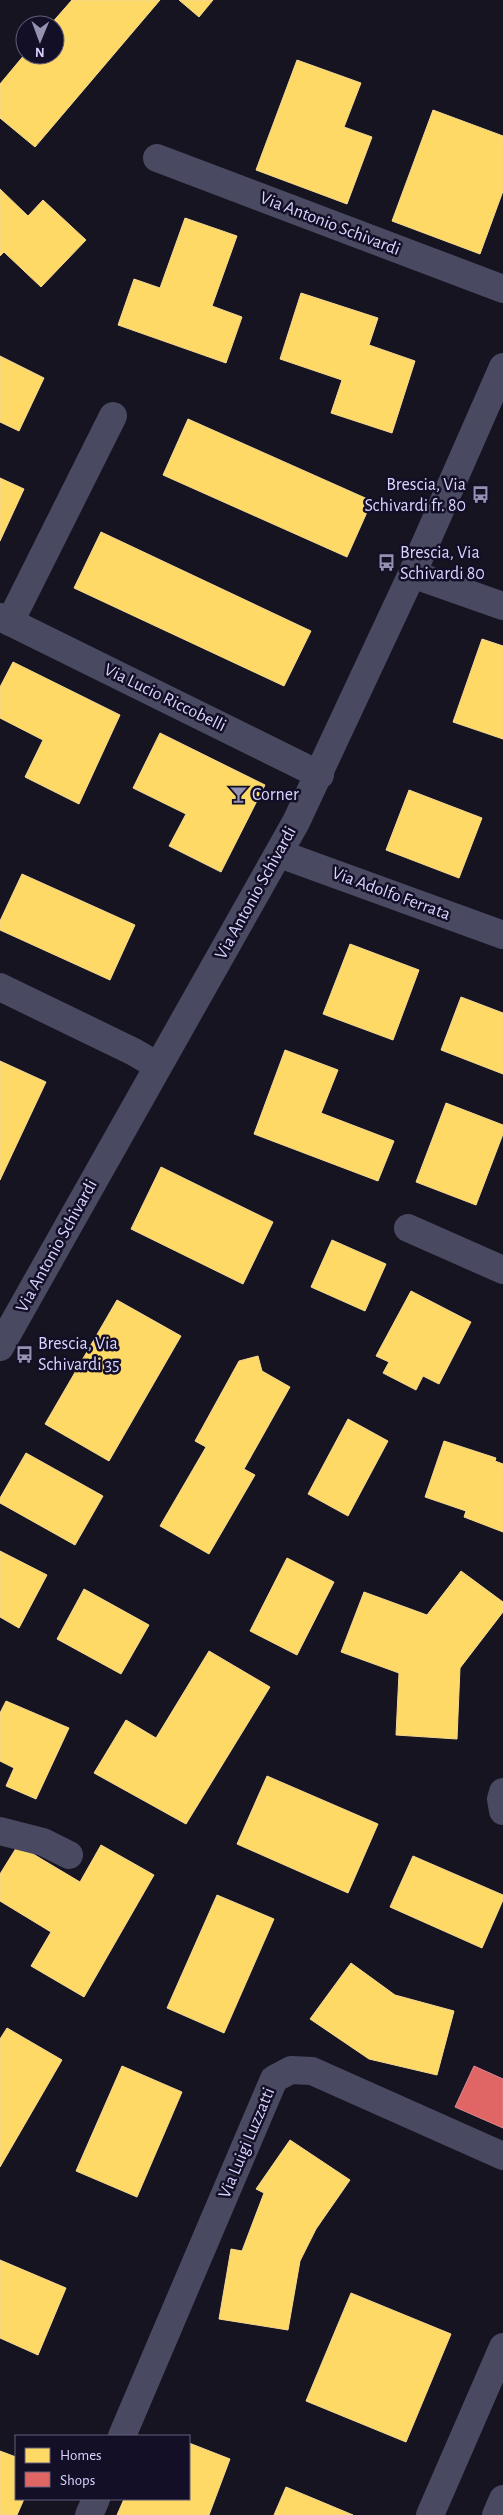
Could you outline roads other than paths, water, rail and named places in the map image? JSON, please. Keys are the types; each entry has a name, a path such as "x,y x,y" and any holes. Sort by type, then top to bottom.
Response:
{"street":[{"name":"Via Antonio Schivardi","path":"156,158 503,289"},
{"name":"Via Antonio Schivardi","path":"0,1346 280,854 320,775 412,574 503,367"},
{"name":"Via Lucio Riccobelli","path":"113,416 5,620 320,775"},
{"path":"412,574 503,606"},
{"name":"Via Adolfo Ferrata","path":"280,854 503,935"},
{"path":"0,987 134,1052 158,1066"},
{"path":"408,1228 503,1270"},
{"path":"503,1792 501,1799 503,1811"},
{"path":"0,1831 43,1842 69,1855"},
{"name":"Via Luigi Luzzatti","path":"122,2435 274,2079 291,2070 312,2071 503,2156"},
{"path":"430,2515 503,2346"},
{"path":"89,2515 96,2500"},
{"path":"496,2515 503,2500"}],"place":[{"name":"Brescia, Via Schivardi fr. 80","path":"480,495"},
{"name":"Brescia, Via Schivardi 80","path":"386,563"},
{"name":"Corner","path":"238,795"},
{"name":"Brescia, Via Schivardi 35","path":"24,1354"}]}
